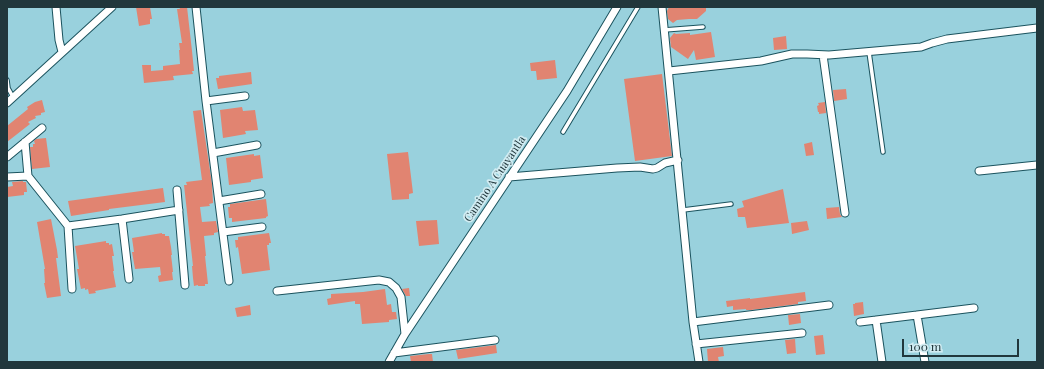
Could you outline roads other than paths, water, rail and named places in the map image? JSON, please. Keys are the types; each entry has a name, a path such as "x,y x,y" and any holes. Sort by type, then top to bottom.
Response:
{"street":[{"path":"56,7 59,40 62,52"},
{"path":"196,7 206,101 229,281"},
{"name":"Camino A Cuayantla","path":"389,362 405,334 567,91 617,7"},
{"path":"662,7 698,362"},
{"path":"10,100 110,8"},
{"path":"669,71 761,61 792,54 824,55 921,47 947,38 1037,28"},
{"path":"824,55 845,213"},
{"path":"206,101 245,96"},
{"path":"8,154 42,128"},
{"path":"25,142 28,176 68,226 72,289"},
{"path":"213,153 257,145"},
{"path":"509,177 640,166 653,170 665,163 678,160"},
{"path":"979,171 1037,165"},
{"path":"7,177 28,176"},
{"path":"177,190 185,285"},
{"path":"219,201 261,194"},
{"path":"68,226 179,210"},
{"path":"122,219 129,279"},
{"path":"223,232 262,226"},
{"path":"277,291 379,280 389,282 396,288 402,297 405,334"},
{"path":"693,322 829,305"},
{"path":"860,322 974,308"},
{"path":"917,315 925,362"},
{"path":"876,320 882,362"},
{"path":"696,344 802,332"},
{"path":"394,353 495,340"}],"lane":[{"path":"563,132 638,7"},
{"path":"664,30 703,27"},
{"path":"869,52 883,152"},
{"path":"7,80 10,100"},
{"path":"682,210 731,204"}]}
